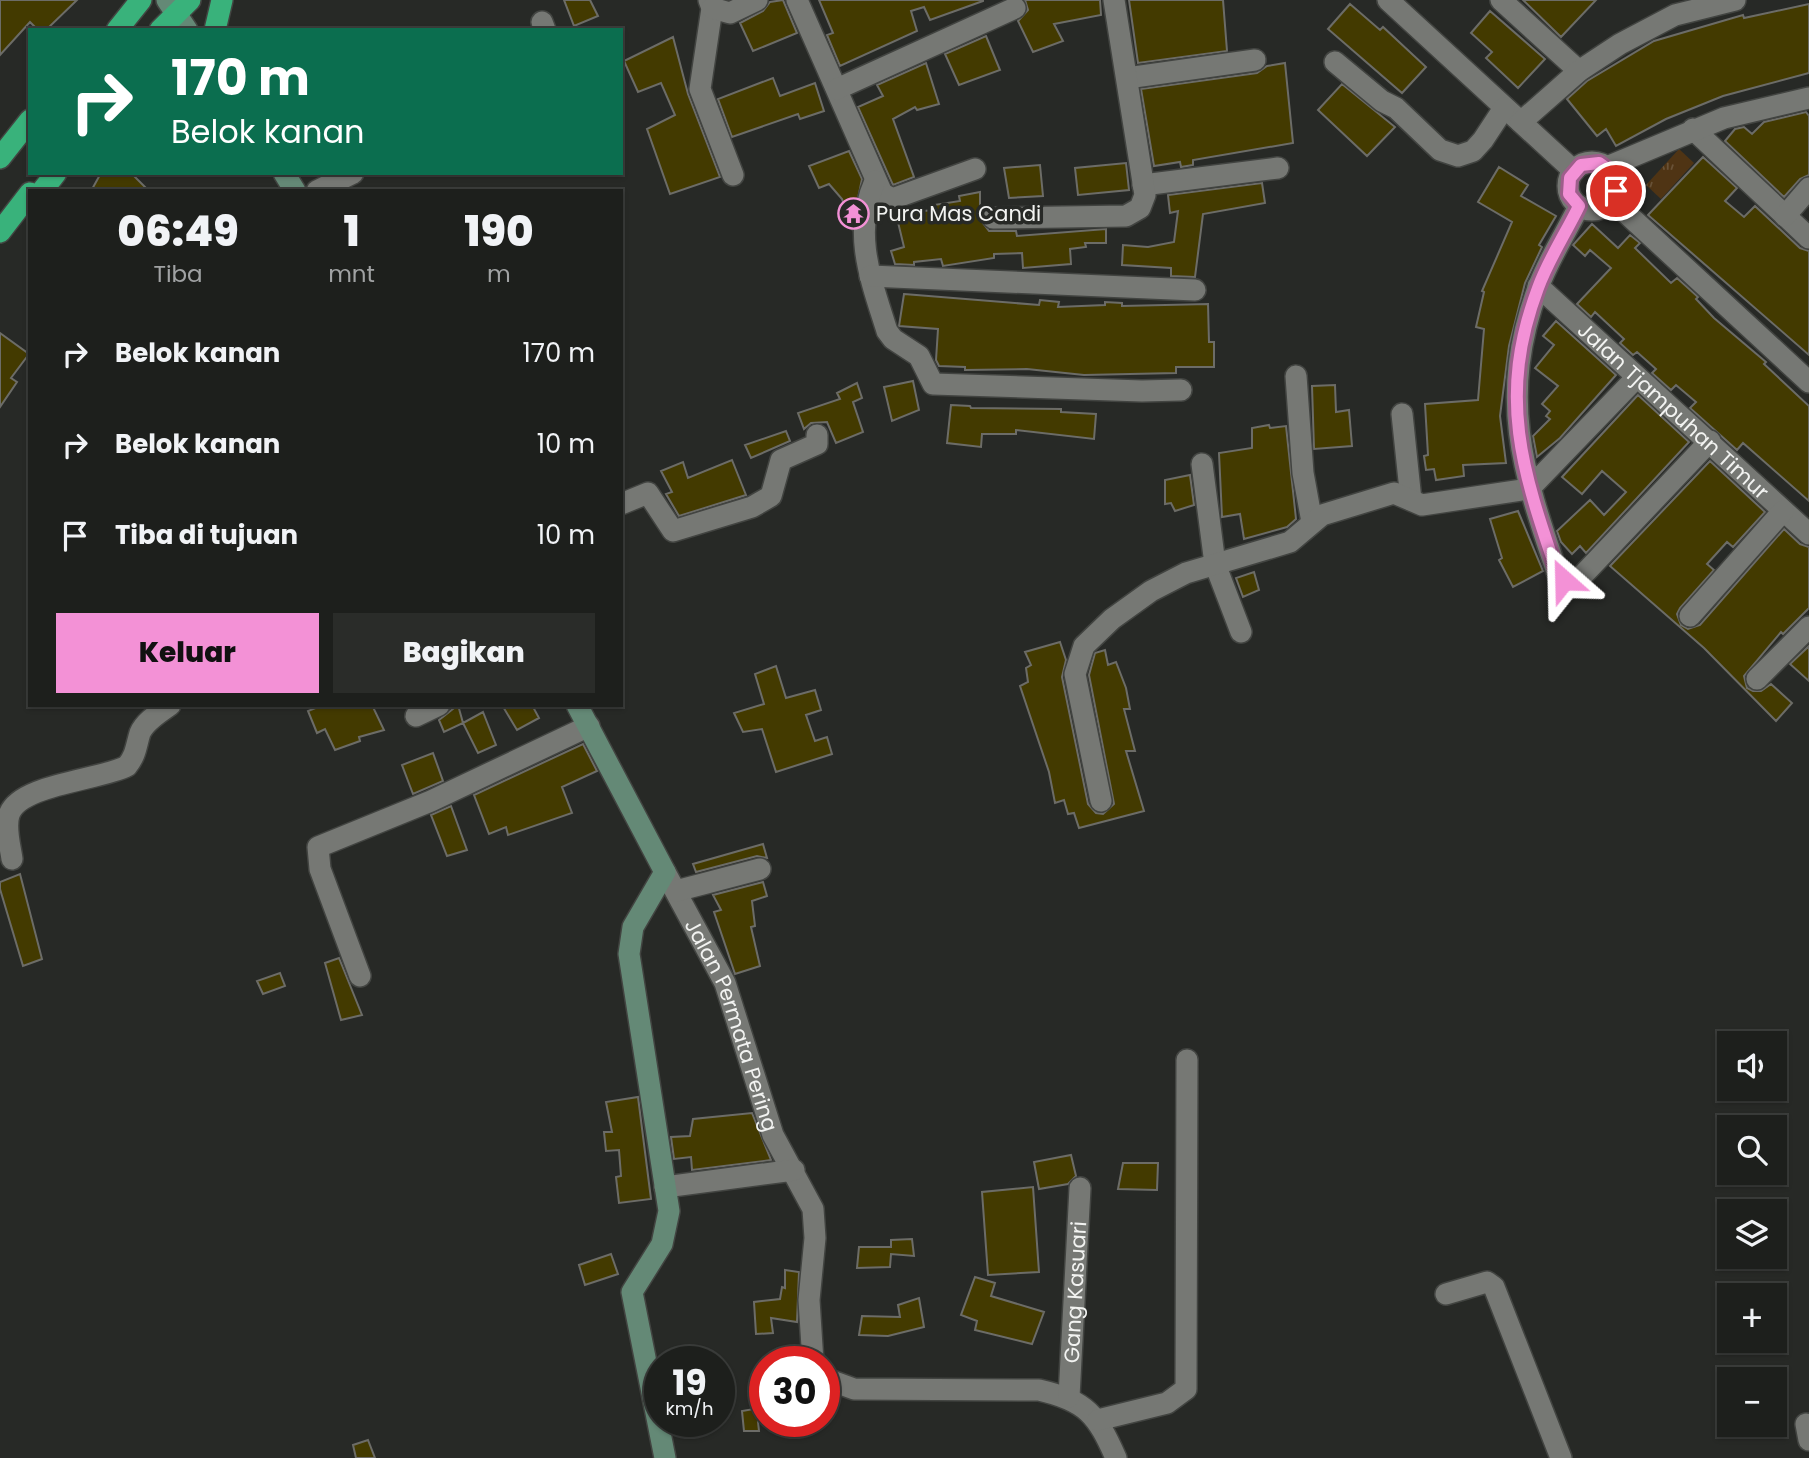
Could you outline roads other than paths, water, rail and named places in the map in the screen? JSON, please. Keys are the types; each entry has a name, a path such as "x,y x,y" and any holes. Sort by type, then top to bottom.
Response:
{"highway":[{"path":"101,28 122,0"},
{"path":"119,28 141,0"},
{"path":"215,28 222,0"},
{"path":"162,28 180,11"},
{"path":"0,158 28,123"},
{"path":"0,171 28,138"},
{"path":"44,189 54,175"},
{"path":"0,232 28,196"},
{"path":"0,243 28,208"}],"street":[{"path":"733,175 700,89 710,4 730,13 757,0"},
{"path":"797,0 882,193 892,198 975,169"},
{"path":"993,218 1133,214 1145,195 1114,0"},
{"path":"1388,0 1574,171"},
{"path":"1501,0 1579,71"},
{"path":"1658,0 1675,15"},
{"path":"1521,122 1579,71 1675,15 1735,0"},
{"path":"837,89 1015,8"},
{"path":"1126,78 1255,60"},
{"path":"1335,62 1396,108 1440,150 1458,156 1473,151 1504,107"},
{"path":"1607,167 1616,182 1612,200 1597,210 1579,206 1573,201 1568,186 1574,171 1590,162 1607,167 1693,130 1736,115 1809,98"},
{"path":"1693,130 1809,238"},
{"path":"1143,185 1278,168"},
{"path":"321,189 349,175"},
{"path":"875,181 862,221 870,276 887,331 892,339 919,356 933,384 1181,390"},
{"path":"1785,216 1809,188"},
{"path":"1612,200 1809,382"},
{"path":"1579,206 1538,286 1516,375 1516,426 1529,489 1558,575 1570,581 1581,577 1710,442"},
{"path":"870,276 1195,290"},
{"name":"Jalan Tjampuhan Timur","path":"1538,286 1809,534"},
{"path":"1296,376 1303,473 1312,522"},
{"path":"1101,801 1075,674 1084,646 1112,619 1151,591 1186,573 1290,542 1301,536 1312,522 1322,515 1394,493 1422,506 1439,505 1506,490 1529,489 1637,377"},
{"path":"1402,414 1411,500"},
{"path":"623,503 648,493 673,531 751,507 771,496 781,460 817,444 817,435"},
{"path":"1202,464 1215,564 1241,632"},
{"path":"1690,616 1783,511"},
{"path":"1757,679 1809,627"},
{"path":"12,859 8,819 15,804 41,791 127,766 136,754 141,733 147,723 167,707"},
{"path":"416,716 435,707"},
{"name":"Jalan Permata Pering","path":"578,707 725,983 773,1135 813,1209 815,1238 809,1300 812,1346"},
{"path":"360,976 320,870 318,847 432,801 589,726"},
{"path":"676,891 760,869"},
{"path":"665,1458 632,1292 662,1244 669,1211 629,954 633,927 666,872"},
{"path":"1098,1420 1167,1403 1186,1389 1187,1060"},
{"path":"665,1187 794,1170"},
{"name":"Gang Kasuari","path":"1069,1397 1080,1188"},
{"path":"1446,1294 1478,1283 1487,1282 1494,1287 1561,1458"},
{"path":"840,1384 854,1390 1039,1390 1069,1397 1098,1420 1116,1458"}],"place":[{"name":"Pura Mas Candi","path":"853,213"}]}
